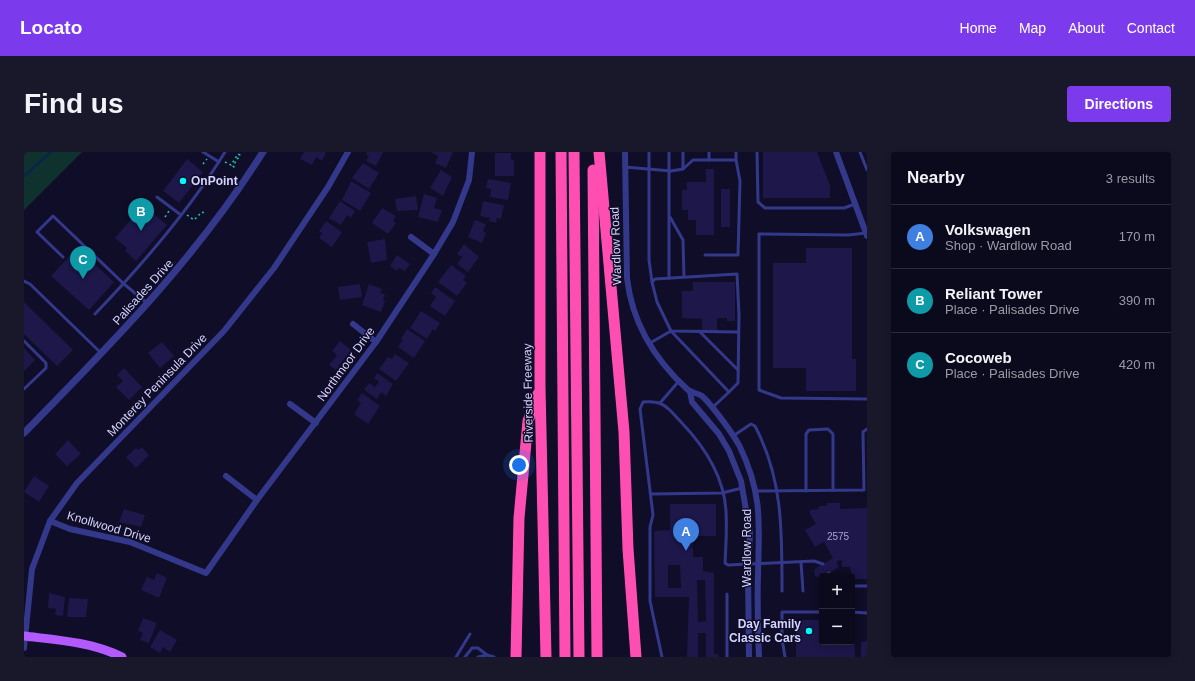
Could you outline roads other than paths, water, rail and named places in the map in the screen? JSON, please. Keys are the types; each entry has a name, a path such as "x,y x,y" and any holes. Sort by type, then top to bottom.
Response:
{"highway":[{"name":"Riverside Freeway","path":"540,152 540,387 546,657"},
{"path":"561,152 565,657"},
{"path":"574,152 579,657"},
{"path":"593,152 597,657"},
{"path":"599,152 624,432 628,549 636,657"},
{"path":"516,657 519,518 528,421 540,387"}],"main road":[{"path":"25,636 75,642 96,647 122,657"}],"street":[{"name":"Palisades Drive","path":"24,433 149,304 212,228 263,152"},
{"name":"Monterey Peninsula Drive","path":"24,648 32,569 50,521 77,483 224,331 274,268 328,187 348,152"},
{"name":"Northmoor Drive","path":"206,573 257,500 376,342 434,254 453,222 469,180 472,152"},
{"name":"Wardlow Road","path":"625,152 626,259 629,297 649,344 661,361 679,380 690,391 701,396 712,408 739,446 752,476 759,508 760,533 758,565 759,657"},
{"path":"836,152 866,235"},
{"path":"411,237 434,254"},
{"path":"353,324 376,342"},
{"name":"Wardlow Road","path":"690,391 692,402 718,434 729,451 736,466 742,488 750,533 748,657"},
{"path":"290,404 316,423"},
{"path":"729,451 739,446"},
{"path":"226,476 257,500"},
{"name":"Knollwood Drive","path":"50,521 70,529 130,542 206,573"}],"lane":[{"path":"203,152 219,162"},
{"path":"95,314 124,284 181,215 225,152"},
{"path":"649,152 649,266 657,302 671,331 729,392"},
{"path":"669,152 669,278"},
{"path":"683,152 683,169"},
{"path":"709,152 709,160"},
{"path":"705,255 738,255 740,181 736,152"},
{"path":"757,152 758,202 761,206 765,208 844,208 855,204"},
{"path":"860,152 867,170"},
{"path":"625,167 669,170 683,169 693,160 736,160"},
{"path":"157,198 181,215"},
{"path":"669,215 683,240 684,277"},
{"path":"62,257 37,232 53,216 124,284 149,304"},
{"path":"866,235 759,234 759,390 781,398 867,399"},
{"path":"652,282 655,279 737,274 738,384 712,408"},
{"path":"24,281 30,284 102,353"},
{"path":"649,344 671,331 738,332"},
{"path":"699,331 738,370"},
{"path":"24,341 46,363 46,368 24,388"},
{"path":"660,403 679,380"},
{"path":"662,657 650,601 650,527 653,515 640,409 643,402 656,401 666,406 697,439 714,468 726,510 725,564 758,565 801,562 823,564"},
{"path":"733,436 751,424 755,426 772,466 778,491 782,591"},
{"path":"806,491 806,434 809,430 828,429 833,434 833,490"},
{"path":"755,491 866,490 863,432 867,429"},
{"path":"651,494 722,492 742,488"},
{"path":"801,562 803,591"},
{"path":"855,586 867,586"},
{"path":"727,594 727,657"},
{"path":"785,657 782,639 782,612 819,612"},
{"path":"855,612 867,612"},
{"path":"456,657 470,634"},
{"path":"465,657 472,648 481,650 487,655 494,657"},
{"path":"478,657 487,655"}],"waterway":[{"path":"24,176 51,152"}],"place":[{"name":"OnPoint","path":"183,181"},
{"name":"Reliant Tower","path":"141,231"},
{"name":"Cocoweb","path":"83,279"},
{"name":"Volkswagen","path":"686,551"},
{"name":"Day Family Classic Cars","path":"809,631"}]}
